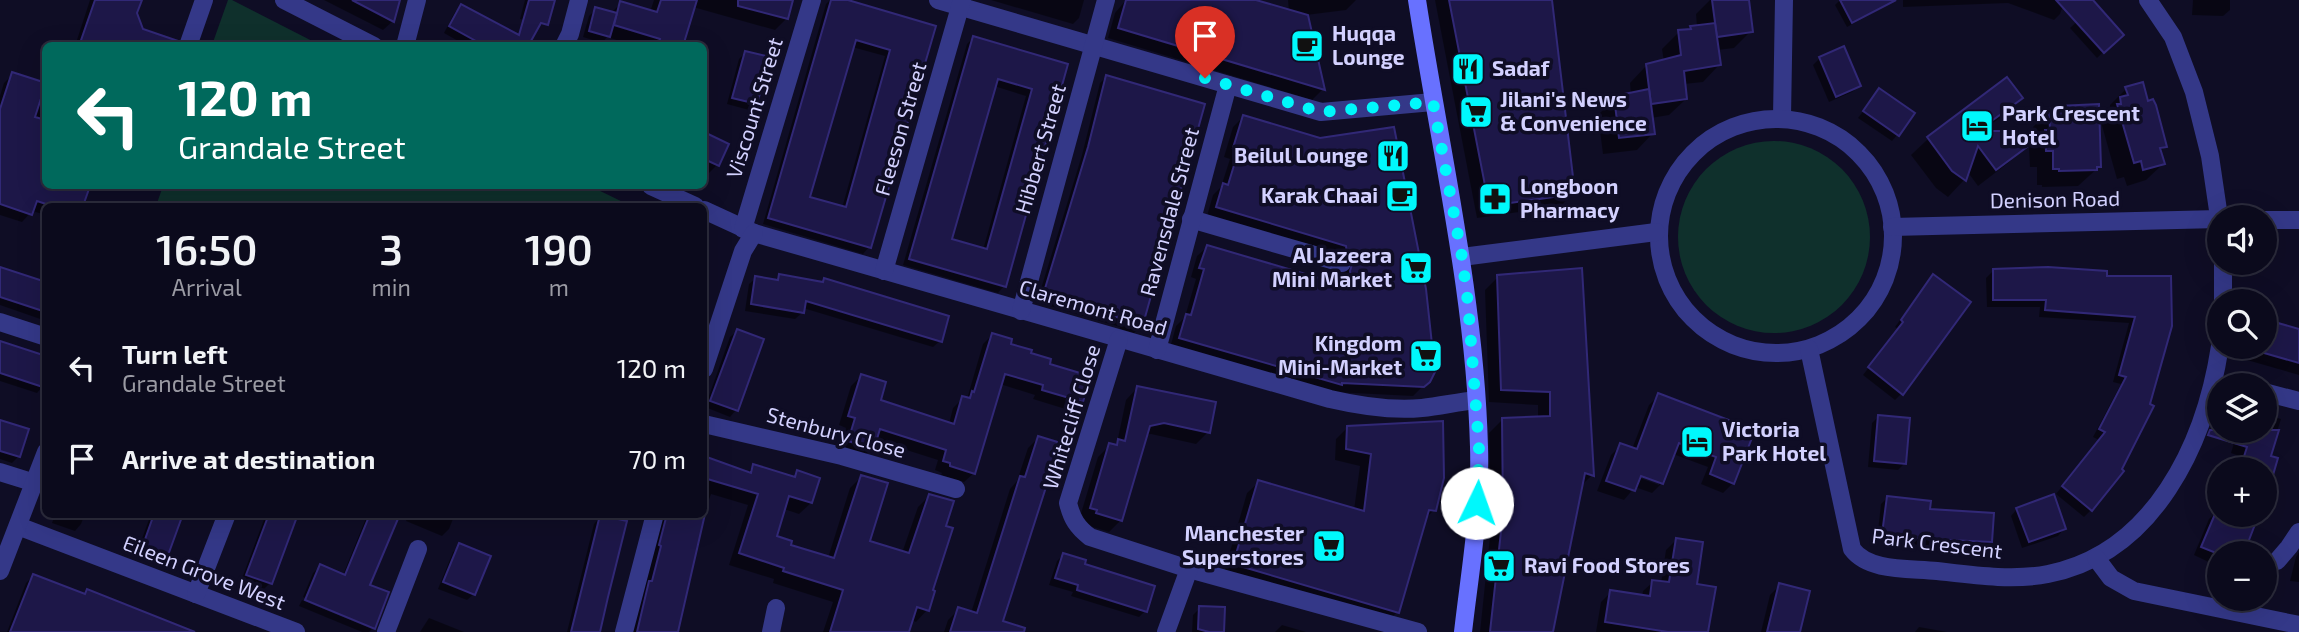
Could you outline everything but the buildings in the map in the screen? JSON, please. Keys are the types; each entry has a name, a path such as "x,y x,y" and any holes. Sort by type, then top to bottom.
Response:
{"main road":[{"path":"1417,0 1462,257 1476,400 1479,487 1463,632"}],"street":[{"path":"189,42 204,0"},
{"path":"285,0 366,42"},
{"path":"406,42 417,0"},
{"path":"566,42 579,0"},
{"name":"Viscount Street","path":"707,360 743,251 812,0"},
{"path":"937,0 961,3 1321,112 1433,102"},
{"name":"Hibbert Street","path":"1021,311 1106,0"},
{"path":"1782,117 1784,0"},
{"path":"2148,0 2173,37 2194,92 2210,156 2217,205"},
{"name":"Fleeson Street","path":"884,271 961,3"},
{"name":"Ravensdale Street","path":"1157,350 1228,85"},
{"path":"1782,117 1809,121 1835,132 1855,148 1872,169 1886,198 1892,227 1885,275 1871,303 1834,339 1791,354 1774,355 1747,351 1725,343 1703,329 1685,309 1671,287 1656,232 1671,187 1688,158 1714,136 1744,125 1782,117"},
{"path":"658,189 688,203"},
{"name":"Claremont Road","path":"707,211 748,231 1119,340 1361,407 1423,408 1476,400"},
{"name":"Denison Road","path":"1892,227 2207,218"},
{"path":"1192,219 1342,263"},
{"path":"2277,220 2299,220"},
{"path":"1462,257 1656,232"},
{"path":"0,322 42,336"},
{"name":"Whitecliff Close","path":"1119,340 1068,503 1078,528 1090,537 1189,569 1418,632"},
{"name":"Park Crescent","path":"1809,349 1852,549 1860,559 1888,566 1998,576 2045,575 2071,569 2096,558 2129,537 2143,523 2177,473 2196,437 2217,359"},
{"path":"2277,395 2299,401"},
{"name":"Stenbury Close","path":"707,425 842,456 956,489"},
{"path":"0,571 42,463"},
{"path":"0,472 35,483"},
{"path":"196,594 225,518"},
{"path":"624,632 655,518"},
{"name":"Eileen Grove West","path":"18,526 296,632"},
{"path":"2277,561 2299,532"},
{"path":"386,632 418,549"},
{"path":"2096,558 2111,579 2134,592 2299,625"},
{"path":"1166,632 1189,569"},
{"path":"771,632 776,608"}],"green space":[{"path":"228,0 232,0 314,42 213,42"},
{"path":"1774,141 1811,148 1842,169 1863,200 1870,237 1863,274 1842,305 1811,326 1774,333 1737,326 1706,305 1685,274 1678,237 1685,200 1706,169 1737,148"},
{"path":"162,189 596,189 625,203 157,203"}],"place":[{"name":"Huqqa Lounge","path":"1307,46"},
{"name":"Sadaf","path":"1468,69"},
{"name":"Jilani's News & Convenience","path":"1476,112"},
{"name":"Park Crescent Hotel","path":"1977,126"},
{"name":"Beilul Lounge","path":"1393,156"},
{"name":"Karak Chaai","path":"1402,196"},
{"name":"Longboon Pharmacy","path":"1495,199"},
{"name":"Al Jazeera Mini Market","path":"1416,268"},
{"name":"Kingdom Mini-Market","path":"1426,356"},
{"name":"Victoria Park Hotel","path":"1697,442"},
{"name":"Manchester Superstores","path":"1329,546"},
{"name":"Ravi Food Stores","path":"1499,566"}],"route":[{"path":"1205,78 1321,112 1433,102 1468,303 1479,447 1477,503"}]}
